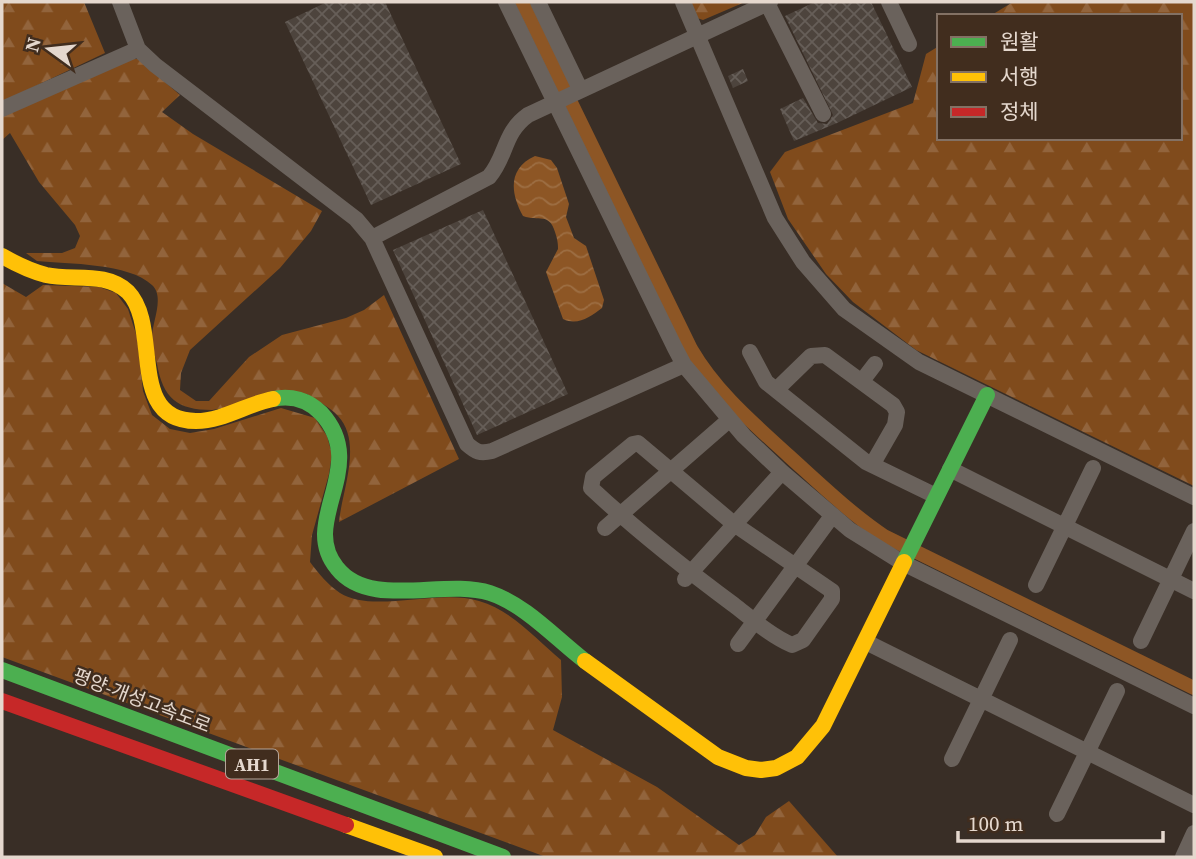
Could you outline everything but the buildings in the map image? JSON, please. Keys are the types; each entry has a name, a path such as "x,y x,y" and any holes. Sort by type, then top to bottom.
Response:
{"main road":[{"path":"2,256 31,271 50,276 107,280 125,288 141,310 147,338 151,389 159,404 172,415 185,420 201,421 220,418 270,398 280,397 307,402 318,410 334,428 340,445 341,462 327,513 324,532 326,548 335,567 354,582 370,590 388,591 470,586 499,597 721,758 746,768 760,770 774,769 798,758 823,726 987,395"},
{"name":"평양-개성고속도로","path":"2,670 503,857"},
{"name":"AH1","path":"2,701 435,857"}],"street":[{"path":"120,2 138,49 155,65 356,219 372,238 467,444 475,451 492,451 684,365"},
{"path":"506,2 566,96"},
{"path":"538,2 566,96 684,365 729,420 782,472 850,530 908,553 1194,706"},
{"path":"683,2 775,218 803,262 844,309 919,362 1194,497"},
{"path":"372,238 489,177 496,169 511,130 517,123 566,96 768,2 823,114"},
{"path":"889,2 909,44"},
{"path":"2,109 138,49"},
{"path":"750,352 760,375 776,390 872,465 936,496"},
{"path":"776,390 811,356 818,354 830,357 862,381 897,412 895,425 872,465"},
{"path":"862,381 875,364"},
{"path":"606,527 729,420"},
{"path":"633,444 645,447 672,470 734,524 832,591 833,594 797,645 786,643 687,576 591,488 593,477 633,444"},
{"path":"1036,585 1093,468"},
{"path":"950,469 1194,591"},
{"path":"687,576 782,472"},
{"path":"738,644 832,516"},
{"path":"1141,641 1194,531"},
{"path":"952,759 1010,640"},
{"path":"866,642 1194,805"},
{"path":"1058,814 1117,691"},
{"path":"1182,857 1194,833"}],"green space":[{"path":"2,2 84,2 105,53 2,102"},
{"path":"689,2 745,2 703,20 697,18"},
{"path":"1013,2 1194,2 1194,486 916,350 853,302 826,274 788,219 770,172 785,152 913,103 926,54 937,47 937,140 1182,140 1182,14 993,14"},
{"path":"130,59 138,59 180,95 162,112 193,134 322,211 311,231 280,268 190,350 181,373 180,390 196,401 209,401 249,357 282,335 346,318 364,310 384,295 459,459 339,522 350,453 345,427 335,413 307,394 212,410 189,408 181,404 168,393 160,376 152,337 157,296 152,285 129,272 81,264 37,261 26,253 62,253 75,248 80,236 75,225 39,182 10,133 2,140 2,117"},
{"path":"2,283 26,297 43,285 99,287 116,293 128,309 137,337 143,391 152,415 170,429 190,433 214,429 281,408 315,418 327,436 332,454 312,535 310,562 340,593 354,599 370,601 445,597 491,605 523,626 561,660 562,697 553,730 657,787 739,845 755,835 766,817 789,801 838,857 546,857 2,657"}],"water":[{"path":"535,156 551,160 557,168 569,204 566,217 574,238 586,246 604,300 602,308 579,321 563,319 546,272 558,249 553,226 543,219 523,216 516,199 516,174 526,161"}],"waterway":[{"path":"522,2 691,349 712,379 736,406 835,498 884,536 1194,688"}],"traffic: fast":[{"path":"904,562 987,395"},
{"path":"273,399 293,398 311,405 321,413 334,433 339,453 338,473 325,532 327,550 337,568 351,581 368,588 388,590 472,589 490,593 516,605 585,661"},
{"path":"2,670 503,857"}],"traffic: slow":[{"path":"2,256 40,273 56,277 110,281 128,292 138,308 143,327 153,389 161,406 174,417 206,420 273,399"},
{"path":"585,661 718,757 746,768 776,768 797,757 823,726 904,562"},
{"path":"346,825 435,857"}],"traffic: jam":[{"path":"2,701 346,825"}]}
